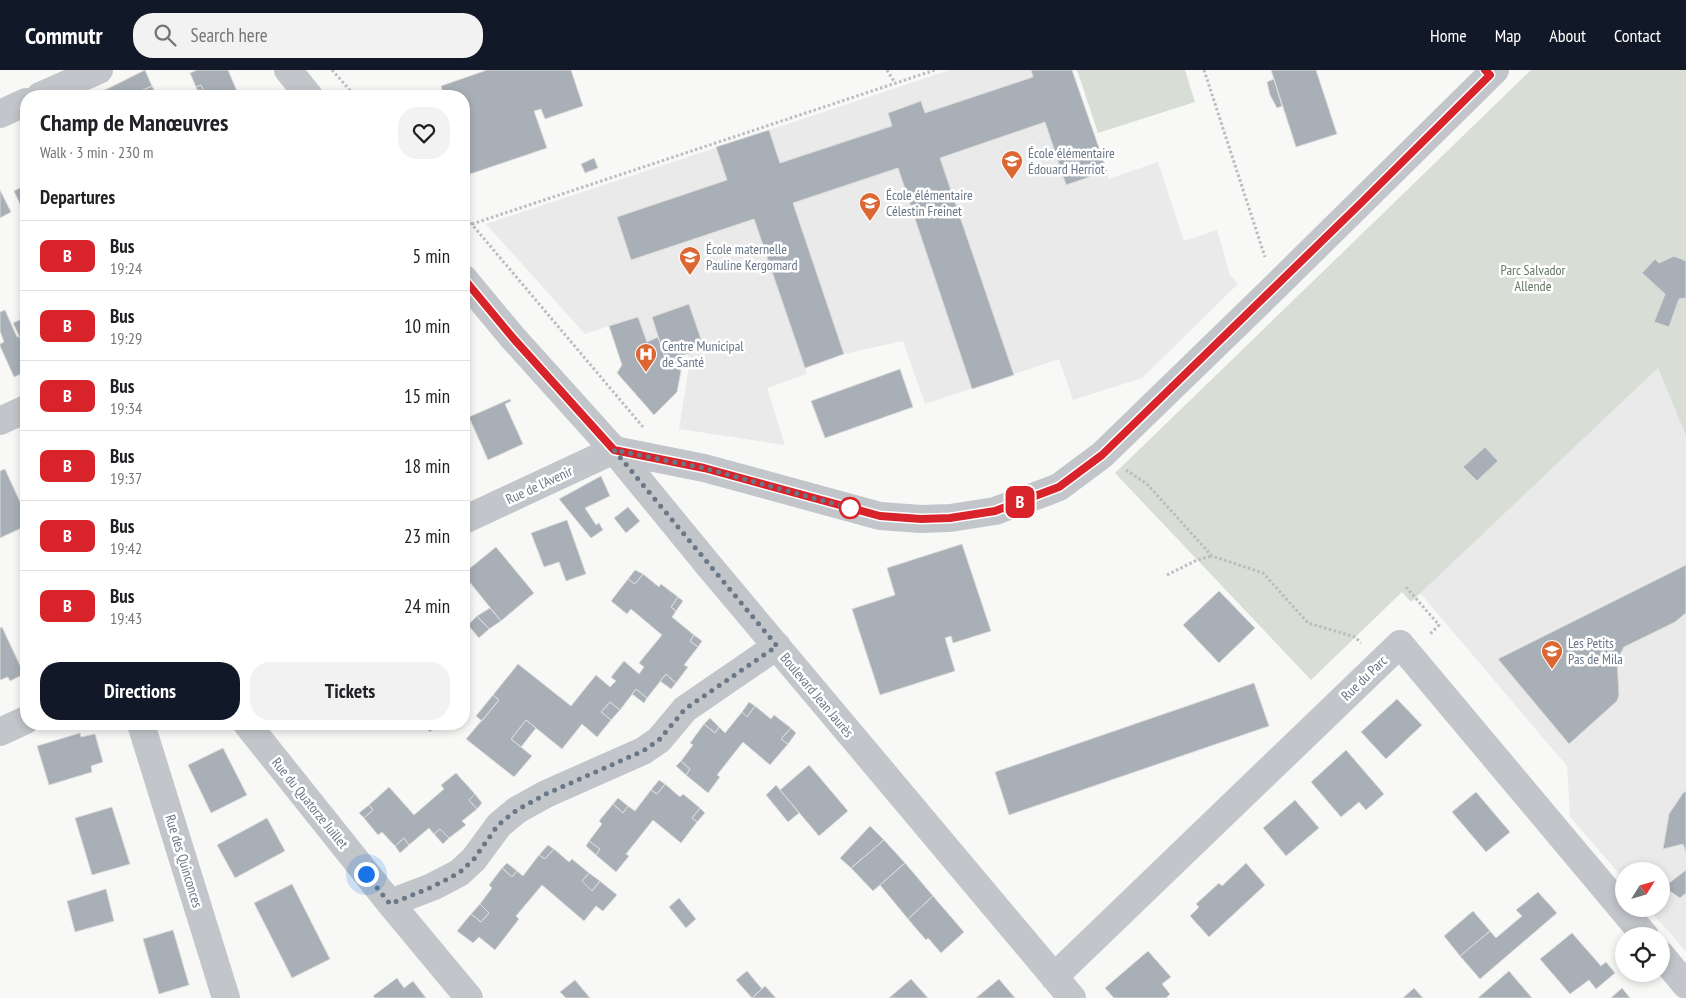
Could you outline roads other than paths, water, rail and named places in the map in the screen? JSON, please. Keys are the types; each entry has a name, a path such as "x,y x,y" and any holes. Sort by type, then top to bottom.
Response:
{"street":[{"path":"54,90 99,70"},
{"path":"291,71 305,90"},
{"path":"614,450 704,468 880,516 921,519 950,518 995,511 1059,487 1102,455 1275,287 1490,72"},
{"path":"0,114 20,105"},
{"name":"Boulevard Jean Jaurès","path":"470,286 513,338 614,450 1072,998"},
{"path":"0,420 20,412"},
{"name":"Rue de l'Avenir","path":"470,517 614,450"},
{"name":"Rue du Parc","path":"1054,977 1400,644 1637,927"},
{"path":"390,904 432,887 459,873 474,859 498,825 517,810 546,794 643,751 659,740 685,709 777,646"},
{"path":"0,732 20,723"},
{"name":"Rue des Quinconces","path":"143,730 226,998"},
{"name":"Rue du Quatorze Juillet","path":"252,730 390,904 469,998"},
{"path":"1670,966 1686,985"}],"place":[{"name":"École élémentaire Édouard Herriot","path":"1012,180"},
{"name":"École élémentaire Célestin Freinet","path":"870,222"},
{"name":"École maternelle Pauline Kergomard","path":"690,276"},
{"name":"Centre Municipal de Santé","path":"646,373"},
{"name":"Les Petits Pas de Mila","path":"1552,670"}],"park label":[{"name":"Parc Salvador Allende","path":"1533,278"}]}
